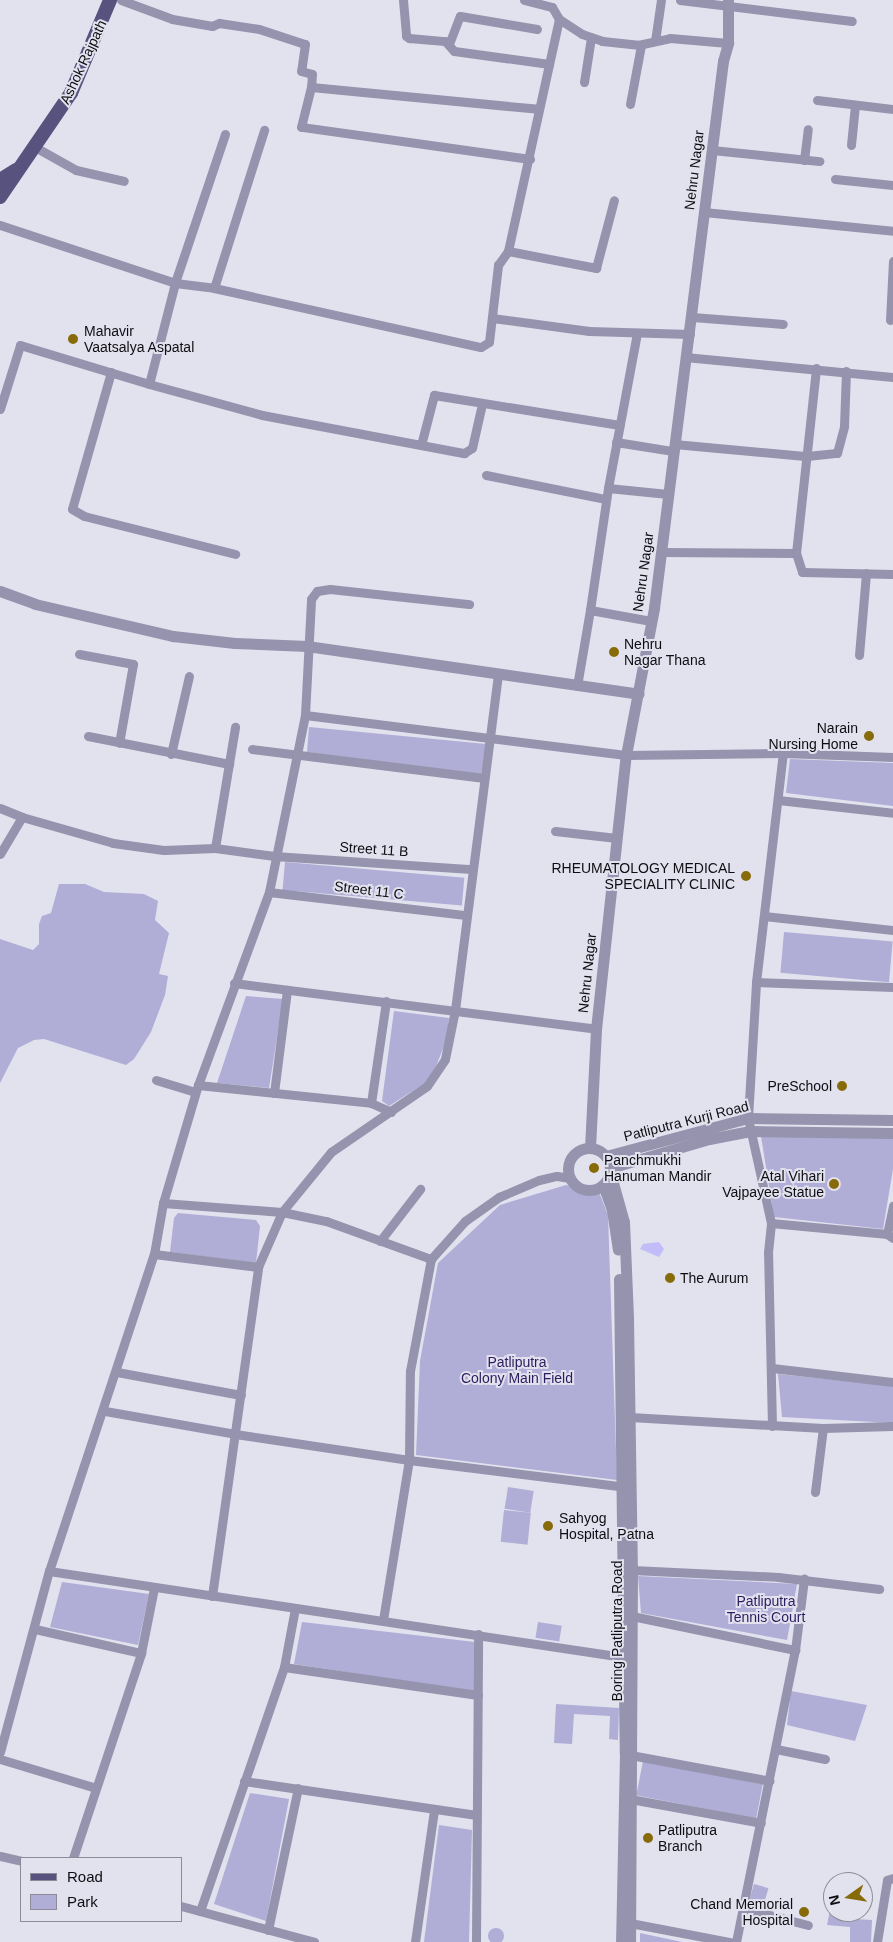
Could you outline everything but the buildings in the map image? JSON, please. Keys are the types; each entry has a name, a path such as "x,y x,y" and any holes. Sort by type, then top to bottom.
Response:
{"main road":[{"name":"Ashok Rajpath","path":"0,197 16,170 35,147 71,93 110,0"},
{"name":"Ashok Rajpath","path":"0,180 16,170"}],"street":[{"path":"121,0 172,19 212,26 218,23 259,29 305,44 301,71 312,74 311,87 301,127 530,159"},
{"path":"404,0 406,36 449,44 454,51 548,64"},
{"path":"524,0 552,7 559,19 591,38 641,45 670,38 728,43"},
{"path":"656,41 661,0"},
{"path":"680,0 728,2 852,21"},
{"name":"Nehru Nagar","path":"590,1148 596,1029 626,756 639,694 661,552 712,150 728,43 728,2"},
{"path":"449,44 460,16 537,29"},
{"path":"0,225 175,283 214,288 481,347 489,342 498,265 508,251 530,159 538,109 559,19"},
{"path":"584,82 591,38"},
{"path":"630,104 641,45"},
{"path":"311,87 538,109"},
{"path":"817,100 893,109"},
{"path":"851,145 855,104"},
{"path":"804,160 808,129"},
{"path":"214,288 264,130"},
{"path":"149,384 175,283 225,134"},
{"path":"35,147 76,170 124,181"},
{"path":"712,150 819,161"},
{"path":"835,179 893,185"},
{"path":"508,251 596,268 614,200"},
{"path":"704,212 893,230"},
{"path":"890,320 893,261"},
{"path":"692,317 784,324"},
{"path":"492,318 637,334 690,334"},
{"path":"577,686 590,610 605,499 637,334"},
{"path":"0,409 20,345 149,384 262,415 469,453 482,404"},
{"path":"685,357 816,368 893,377"},
{"path":"816,368 796,553 802,572 893,574"},
{"path":"616,442 807,456 836,453 844,426 846,371"},
{"path":"111,372 72,509 84,516 235,554"},
{"path":"421,445 434,395 620,424"},
{"path":"486,475 605,499"},
{"path":"608,488 668,494"},
{"path":"661,552 796,553"},
{"path":"859,656 866,573"},
{"path":"0,1752 49,1572 117,1372 154,1254 163,1203 196,1089 269,892 274,856 304,715 311,600 323,589 469,604"},
{"path":"0,591 35,604 173,636 235,643 307,646 498,676 639,694"},
{"path":"590,610 651,621"},
{"path":"79,654 133,664 120,743"},
{"path":"170,754 189,676"},
{"path":"212,1596 258,1266 282,1212 331,1152 427,1086 446,1060 455,1010 498,676"},
{"path":"304,715 626,756 783,753 893,757"},
{"path":"215,848 235,727"},
{"path":"88,736 170,754 229,764"},
{"path":"252,749 484,778"},
{"path":"772,1426 768,1252 771,1223 748,1118 756,982 783,753"},
{"path":"778,800 893,812"},
{"name":"Street 11 B","path":"0,808 22,817 113,843 164,850 215,848 274,856 472,869"},
{"path":"0,854 22,817"},
{"path":"555,830 617,838"},
{"name":"Street 11 C","path":"269,892 466,915"},
{"path":"764,916 893,930"},
{"path":"756,982 893,987"},
{"path":"234,983 596,1029"},
{"path":"274,1093 287,990"},
{"path":"371,1103 386,1001"},
{"path":"156,1080 196,1089 274,1093 371,1103 391,1112"},
{"name":"Patliputra Kurji Road","path":"606,1156 748,1118 893,1120"},
{"name":"Patliputra Kurji Road","path":"610,1170 709,1139 750,1130 893,1133"},
{"path":"590,1148 606,1156 610,1170 603,1185 589,1190 574,1184 570,1178 572,1157 590,1148"},
{"name":"Boring Patliputra Road","path":"610,1170 624,1222 630,1942"},
{"path":"383,1620 409,1460 410,1371 431,1259 465,1221 499,1197 539,1180 557,1176 570,1178"},
{"name":"Boring Patliputra Road","path":"603,1185 612,1210 618,1247 630,1417 627,1487 632,1570 632,1616 628,1658"},
{"path":"380,1241 420,1189"},
{"path":"163,1203 282,1212 326,1221 431,1259"},
{"path":"771,1223 890,1236 893,1206"},
{"path":"154,1254 258,1266"},
{"path":"772,1368 893,1382"},
{"path":"117,1372 241,1395"},
{"path":"104,1411 236,1434 409,1460 627,1487"},
{"path":"630,1417 823,1428 893,1426"},
{"path":"815,1492 823,1428"},
{"path":"632,1570 804,1579 879,1589"},
{"path":"49,1572 478,1634 628,1658"},
{"path":"736,1942 796,1650 804,1579"},
{"path":"73,1857 141,1653 154,1588"},
{"path":"200,1911 284,1667 295,1608"},
{"path":"632,1616 796,1650"},
{"path":"35,1629 141,1653"},
{"path":"476,1942 478,1634"},
{"path":"284,1667 478,1695"},
{"path":"776,1748 825,1759"},
{"path":"629,1754 770,1780"},
{"path":"0,1759 96,1788"},
{"path":"244,1781 477,1815"},
{"path":"268,1930 298,1788"},
{"path":"629,1799 761,1823"},
{"name":"Boring Patliputra Road","path":"621,1942 629,1799"},
{"path":"415,1942 434,1810"},
{"path":"0,1856 20,1862"},
{"path":"877,1942 887,1880 893,1878"},
{"path":"182,1906 314,1942"},
{"path":"743,1908 808,1924"},
{"path":"630,1923 730,1942"}],"green space":[{"path":"309,727 486,744 481,775 307,752"},
{"path":"790,759 893,763 893,806 786,793"},
{"path":"285,862 464,878 462,906 283,890"},
{"path":"59,884 85,884 104,892 144,894 158,901 155,920 169,933 159,974 168,976 165,995 151,1032 134,1059 126,1065 44,1039 34,1040 18,1048 0,1083 0,939 33,950 39,944 39,924 42,916 51,913"},
{"path":"784,932 893,941 889,982 780,973"},
{"path":"246,996 283,999 269,1088 217,1083"},
{"path":"394,1011 449,1018 447,1039 436,1066 425,1083 389,1106 382,1101"},
{"path":"760,1130 893,1131 893,1169 883,1229 774,1217"},
{"name":"Patliputra Colony Main Field","path":"566,1185 584,1190 597,1187 608,1215 617,1480 416,1455 420,1361 438,1263 500,1205"},
{"path":"178,1213 256,1220 260,1226 256,1263 170,1252 174,1218"},
{"path":"778,1374 893,1386 893,1423 782,1417"},
{"path":"508,1487 534,1491 530,1513 505,1509"},
{"path":"504,1510 531,1513 528,1545 501,1542"},
{"name":"Patliputra Tennis Court","path":"638,1576 797,1584 787,1640 641,1613"},
{"path":"62,1582 149,1594 138,1645 50,1627"},
{"path":"302,1622 475,1642 475,1692 294,1664"},
{"path":"538,1622 562,1626 559,1642 535,1638"},
{"path":"791,1691 867,1705 855,1741 787,1725"},
{"path":"556,1704 619,1708 618,1740 609,1739 610,1716 574,1714 572,1744 554,1743"},
{"path":"643,1761 763,1784 756,1819 636,1795"},
{"path":"250,1793 289,1799 266,1921 214,1904"},
{"path":"439,1825 472,1830 469,1942 424,1942"},
{"path":"754,1884 768,1888 763,1907 748,1903"},
{"path":"828,1922 872,1922 871,1942 850,1942 850,1927 827,1925"},
{"path":"496,1928 503,1933 503,1939 499,1943 493,1943 488,1936"},
{"path":"640,1933 682,1942 640,1942"}],"shaded area":[{"path":"659,1242 664,1249 659,1257 640,1249 643,1244"}],"place":[{"name":"Mahavir Vaatsalya Aspatal","path":"73,339"},
{"name":"Nehru Nagar Thana","path":"614,652"},
{"name":"Narain Nursing Home","path":"869,736"},
{"name":"RHEUMATOLOGY MEDICAL SPECIALITY CLINIC","path":"746,876"},
{"name":"PreSchool","path":"842,1086"},
{"name":"Panchmukhi Hanuman Mandir","path":"594,1168"},
{"name":"Atal Vihari Vajpayee Statue","path":"834,1184"},
{"name":"The Aurum","path":"670,1278"},
{"name":"Sahyog Hospital, Patna","path":"548,1526"},
{"name":"Patliputra Branch","path":"648,1838"},
{"name":"Chand Memorial Hospital","path":"804,1912"}]}
